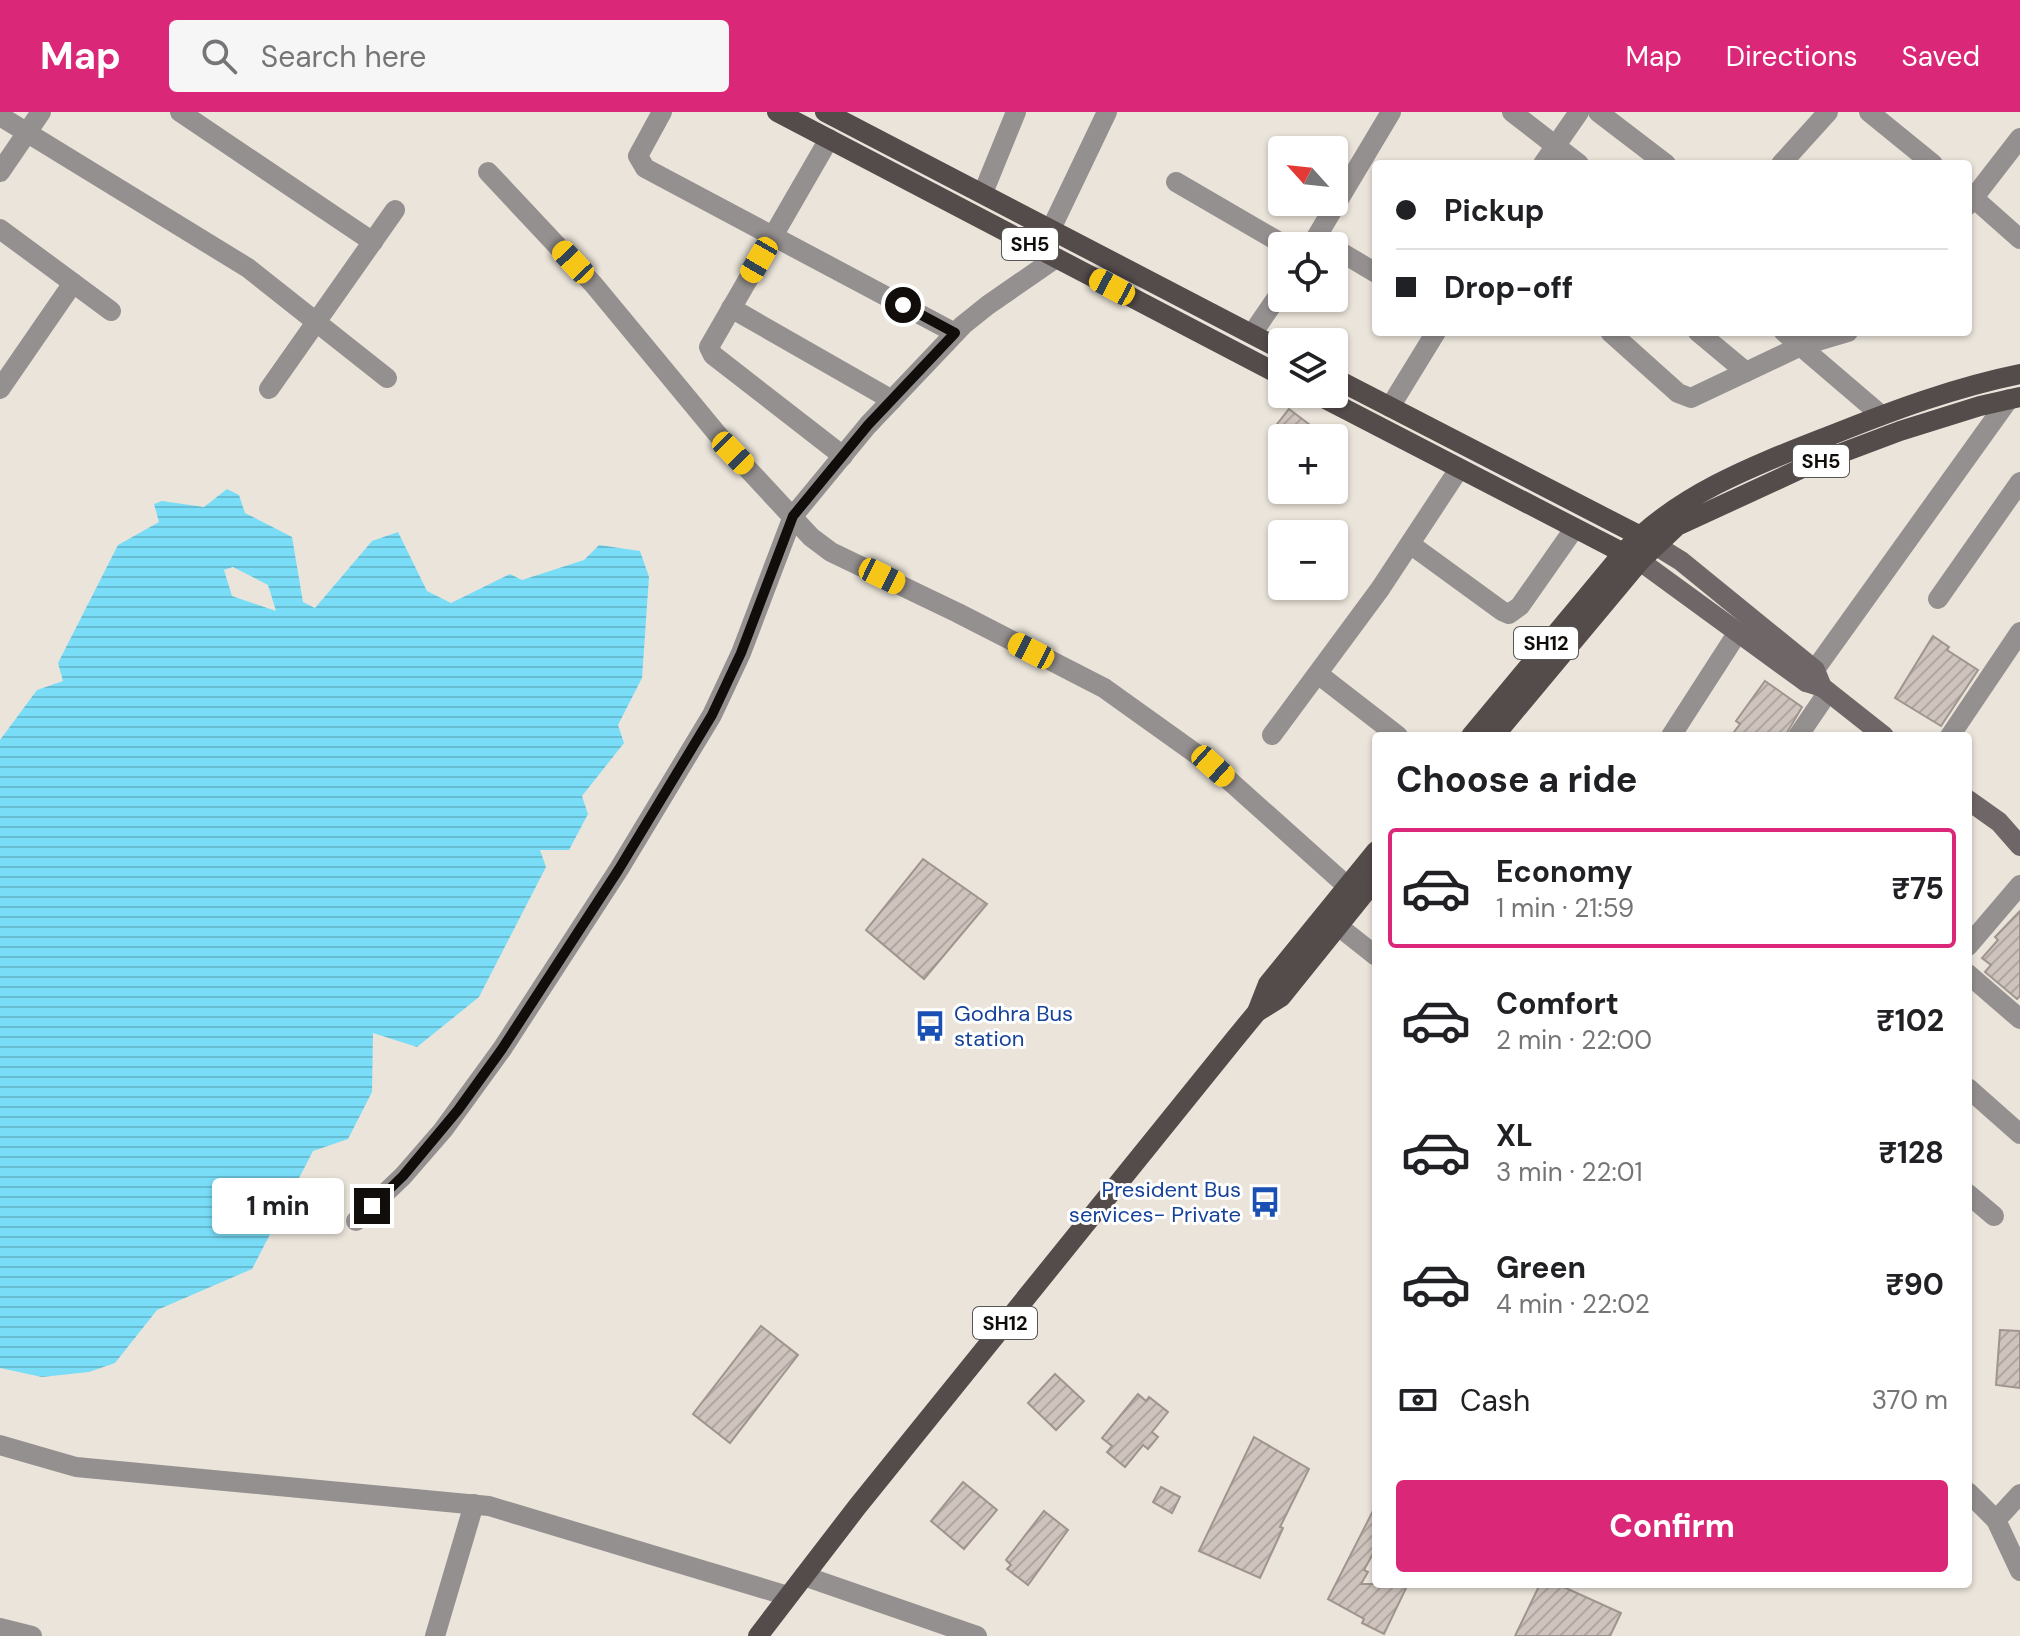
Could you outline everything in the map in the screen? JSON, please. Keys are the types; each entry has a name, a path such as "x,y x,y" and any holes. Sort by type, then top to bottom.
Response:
{"main road":[{"name":"SH5","path":"777,112 1268,369"},
{"name":"SH5","path":"825,112 1268,343"},
{"name":"SH5","path":"1632,557 1665,514 1714,487 1881,415 2020,374"},
{"path":"1348,385 1647,540 1681,561 1818,683 1879,732"},
{"name":"SH5","path":"1647,540 1807,466 1911,427 2014,398"},
{"path":"1343,408 1632,557 1738,632 1818,683"},
{"name":"SH12","path":"1475,732 1632,557"},
{"name":"SH12","path":"1497,732 1632,557"},
{"path":"1972,803 1999,822 2020,846"},
{"name":"SH12","path":"758,1636 1257,1012 1268,984 1372,856"},
{"name":"SH12","path":"1257,1012 1281,997 1372,884"}],"street":[{"path":"0,172 41,112"},
{"path":"180,112 373,242"},
{"path":"662,112 638,156 645,168 955,333"},
{"path":"983,193 1016,112"},
{"path":"1051,229 1107,112"},
{"path":"1319,232 1391,112"},
{"path":"1512,112 1574,160"},
{"path":"1546,160 1579,112"},
{"path":"1598,112 1661,160"},
{"path":"1785,160 1828,112"},
{"path":"1869,112 1928,160"},
{"path":"0,116 248,268 387,378"},
{"path":"1972,197 2020,138"},
{"path":"829,139 711,343 713,355 843,456"},
{"path":"488,172 594,285 733,453 811,537 831,552 1104,688 1213,766 1347,886"},
{"path":"1176,182 1268,236"},
{"path":"1972,201 2020,239"},
{"path":"269,389 395,210"},
{"path":"0,229 111,311"},
{"path":"1348,256 1372,271"},
{"path":"356,1221 403,1176 443,1130 502,1049 619,869 712,715 741,653 793,516 892,400 955,333 988,305 1056,258"},
{"path":"0,389 73,283"},
{"path":"731,308 892,400"},
{"path":"1252,334 1268,311"},
{"path":"1390,407 1434,336"},
{"path":"1622,336 1685,397 1691,398 1801,346 1835,336"},
{"path":"1703,336 1746,372"},
{"path":"1789,336 1881,415"},
{"path":"1800,732 1818,683 2014,398"},
{"path":"1272,735 1410,544 1459,469"},
{"path":"1938,599 2020,482"},
{"path":"1410,544 1509,614 1520,606 1574,529"},
{"path":"1674,732 1738,632"},
{"path":"1953,732 2020,632"},
{"path":"1318,674 1393,732"},
{"path":"1972,941 2020,885"},
{"path":"1338,926 1372,953"},
{"path":"1972,977 2020,1019"},
{"path":"1972,1092 2020,1134"},
{"path":"1972,1197 1994,1216"},
{"path":"0,1445 76,1467 489,1506 788,1596"},
{"path":"1996,1520 2020,1494"},
{"path":"1972,1496 1996,1520 2020,1571"},
{"path":"435,1636 474,1504"},
{"path":"804,1576 977,1636"},
{"path":"0,1628 32,1636"}],"water":[{"path":"227,489 239,495 245,513 292,537 303,602 315,608 372,541 398,532 427,591 451,603 510,574 522,580 584,560 599,545 640,551 649,577 642,678 618,725 624,743 582,796 588,814 569,850 540,850 546,867 479,997 417,1047 373,1033 372,1092 348,1139 313,1151 252,1269 157,1310 115,1363 89,1372 42,1377 0,1368 0,740 37,690 63,681 58,663 118,545 159,522 154,504 162,501 204,507","holes":["233,567 268,585 276,611 232,596 224,570"]}],"building":[{"path":"1289,409 1309,424 1277,424"},
{"path":"1933,636 1949,647 1947,650 1978,670 1941,726 1895,698"},
{"path":"1765,681 1802,707 1787,732 1734,732 1740,724 1736,721"},
{"path":"923,859 987,904 924,979 866,930"},
{"path":"2020,911 2020,996 2017,999 1985,972 1991,965 1982,958 1998,940 1995,937"},
{"path":"761,1326 798,1355 730,1443 693,1414"},
{"path":"2000,1330 2020,1331 2020,1388 1996,1385"},
{"path":"1055,1374 1084,1401 1056,1430 1028,1403"},
{"path":"1138,1394 1146,1401 1149,1397 1168,1412 1152,1432 1158,1437 1148,1449 1143,1445 1125,1467 1107,1452 1112,1446 1102,1438"},
{"path":"1254,1437 1309,1469 1280,1527 1283,1528 1260,1578 1199,1551"},
{"path":"963,1482 997,1510 964,1549 931,1521"},
{"path":"1161,1487 1180,1497 1172,1513 1153,1502"},
{"path":"1044,1511 1068,1530 1028,1585 1007,1569 1011,1565 1006,1560"},
{"path":"1372,1513 1372,1555 1361,1584 1372,1584 1372,1588 1406,1588 1384,1634 1328,1599"},
{"path":"1538,1588 1566,1588 1621,1613 1610,1636 1515,1636"}],"place":[{"name":"Godhra Bus station","path":"930,1026"},
{"name":"President Bus services- Private","path":"1265,1202"}],"route":[{"path":"372,1206 403,1176 458,1110 502,1049 619,869 712,715 741,653 793,516 868,425 955,333 903,305"}]}
